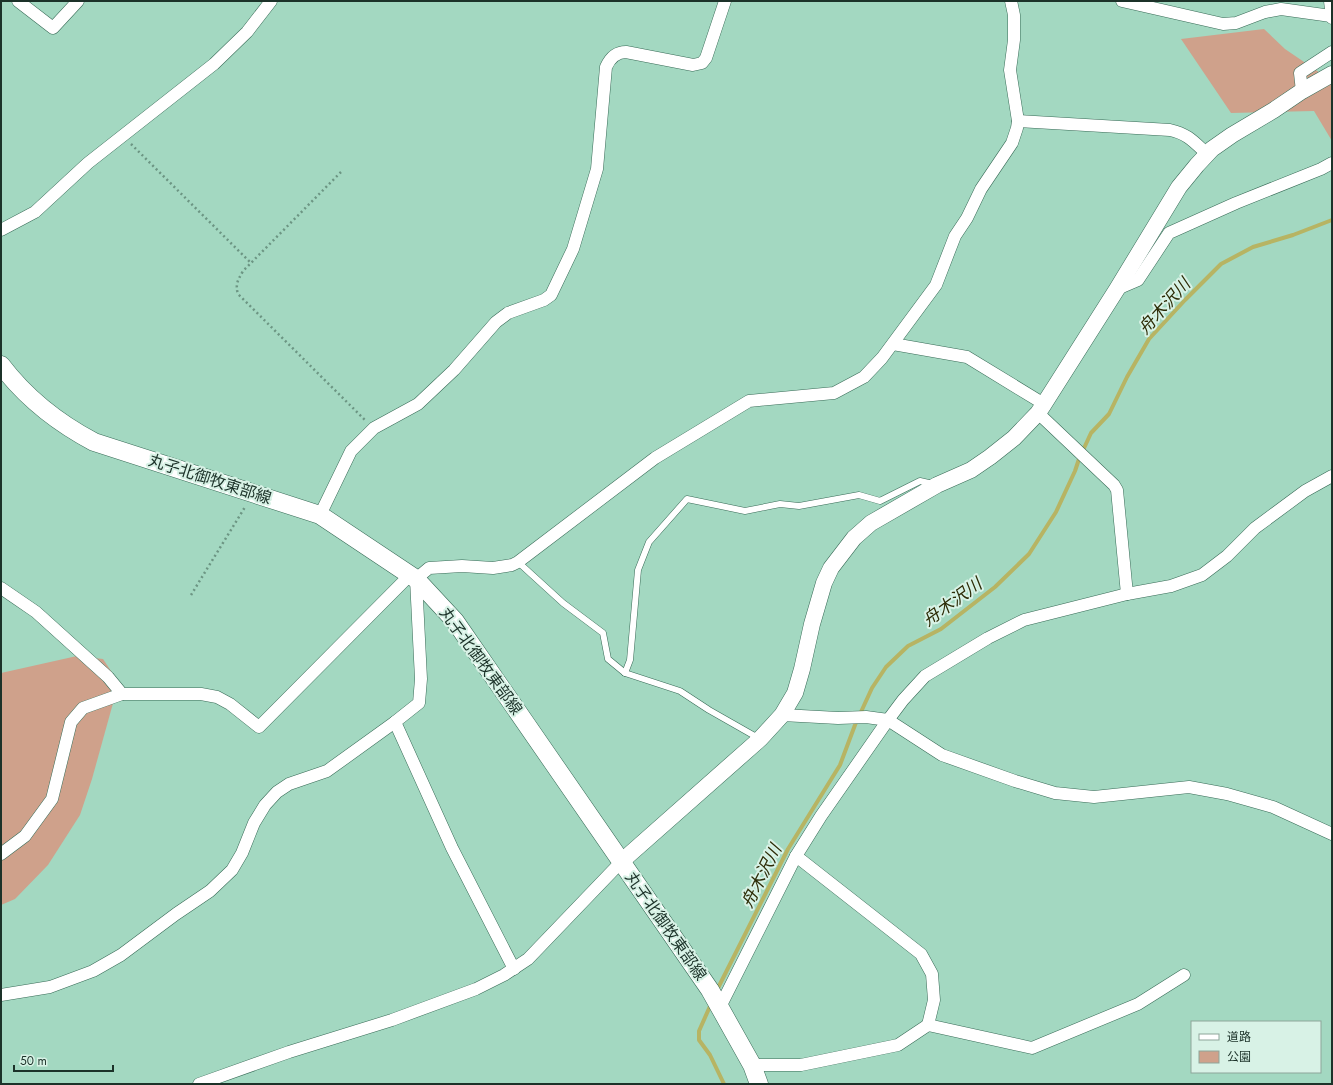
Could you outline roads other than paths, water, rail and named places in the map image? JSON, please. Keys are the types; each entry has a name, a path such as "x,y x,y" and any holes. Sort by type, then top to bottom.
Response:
{"main road":[{"name":"丸子北御牧東部線","path":"1,365 23,390 45,411 74,431 94,442 320,515 413,577 455,621 622,861 710,990 752,1065 759,1084"}],"street":[{"path":"18,1 53,28 78,1"},
{"path":"1,230 35,212 88,163 214,64 247,32 271,1"},
{"path":"320,515 351,451 374,428 418,404 454,370 496,322 508,313 544,300 551,295 572,249 597,169 606,67 609,60 620,52 626,52 693,65 702,63 706,58 725,1"},
{"path":"1,854 25,836 52,799 71,722 83,708 122,694 201,694 217,697 230,704 259,727 413,577 429,568 462,566 493,568 512,565 655,458 749,401 834,392 864,377 893,344 936,285 955,236 967,218 981,189 1012,143 1018,121 1010,70 1014,34 1014,15 1011,1"},
{"path":"1122,1 1223,24 1236,23 1265,12 1281,10 1331,17 1330,1"},
{"path":"1302,91 1300,73 1332,52"},
{"path":"199,1084 289,1052 392,1020 469,992 504,975 528,959 622,861 760,739 782,716 795,693 824,583 831,568 854,538 872,523 937,485 971,470 1014,438 1041,408 1117,289 1179,187 1197,164 1232,135 1332,74"},
{"path":"1018,121 1170,130 1180,132 1187,136 1208,154"},
{"path":"1117,289 1138,280 1169,233 1332,163"},
{"path":"893,344 967,357 1041,408 1114,485 1117,490 1127,594"},
{"path":"720,1007 796,856 821,816 888,720 903,700 925,676 1024,620 1127,594 1171,586 1202,575 1227,556 1255,528 1305,491 1332,476"},
{"path":"1,995 50,987 93,971 121,955 176,914 210,892 232,870 242,853 254,823 265,805 277,792 289,784 327,771 419,703 421,679 413,577"},
{"path":"1,588 36,612 108,677 122,694"},
{"path":"782,716 838,718 866,717 888,720 942,754 1015,781 1055,793 1094,797 1189,787 1227,794 1273,807 1332,834"},
{"path":"395,722 452,848 514,969"},
{"path":"752,1065 801,1065 898,1045 928,1025 934,1000 932,974 921,954 796,856"},
{"path":"928,1025 1032,1048 1138,1004 1184,975"}],"lane":[{"path":"625,673 630,660 638,570 649,542 687,499 745,511 780,504 799,506 859,495 880,501 920,481 937,485"},
{"path":"518,562 563,603 603,633 608,659 625,673 680,691 709,710 760,739"}],"waterway":[{"name":"舟木沢川","path":"716,992 788,849 840,765 855,725 872,688 886,667 908,646 941,629 995,587 1029,554 1056,512 1091,433 1109,414 1127,377 1149,339 1185,300 1221,264 1253,247 1293,235 1332,220"},
{"name":"舟木沢川","path":"711,1004 699,1031 699,1040 710,1055 724,1084"}]}
